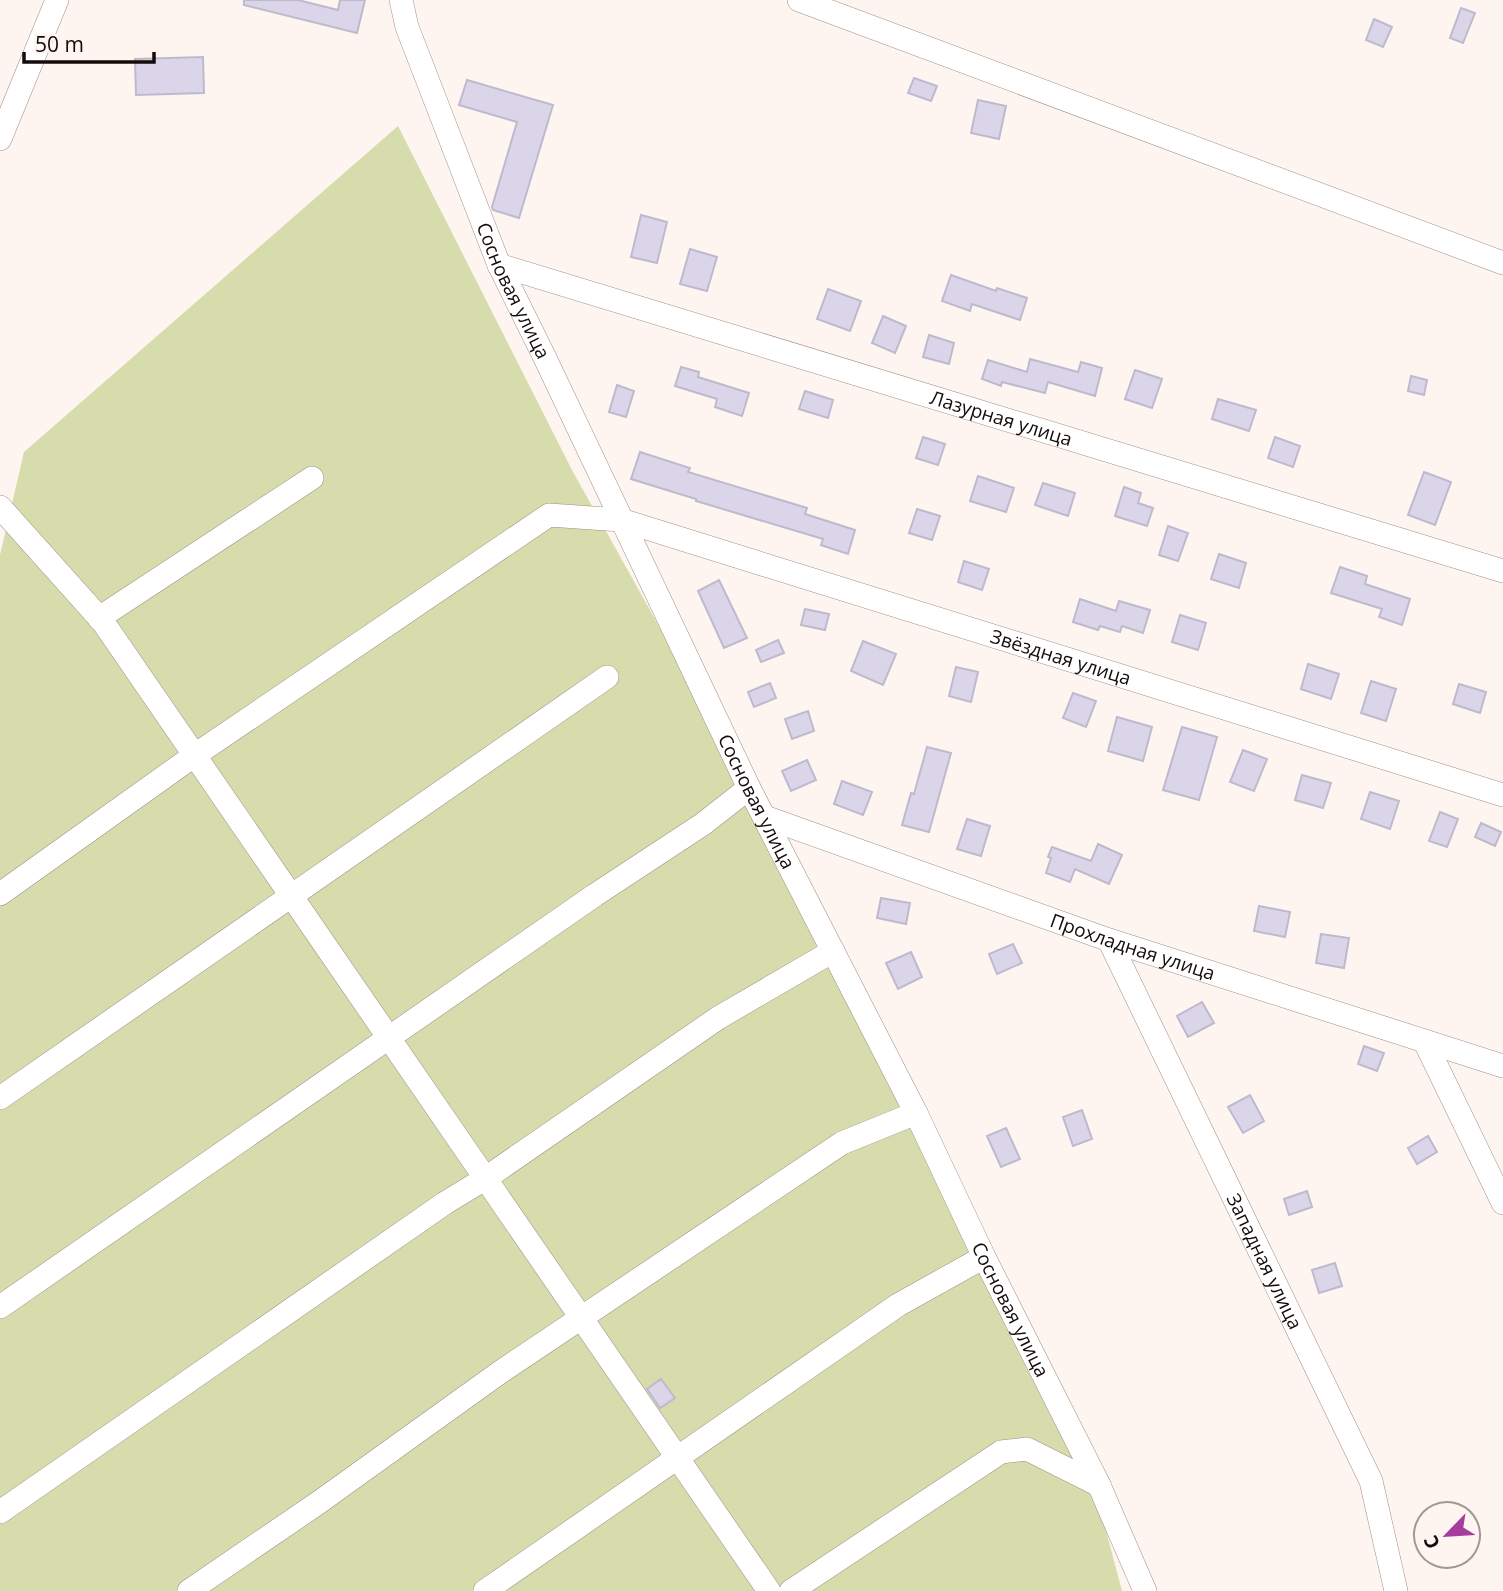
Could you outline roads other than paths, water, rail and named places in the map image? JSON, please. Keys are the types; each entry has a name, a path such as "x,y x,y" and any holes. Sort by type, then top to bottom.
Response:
{"street":[{"path":"0,139 57,0"},
{"name":"Сосновая улица","path":"401,0 407,27 499,265 749,788 916,1113 984,1257 1099,1485 1138,1589"},
{"path":"799,0 1503,263"},
{"name":"Лазурная улица","path":"499,265 1503,571"},
{"path":"99,618 312,478"},
{"path":"0,507 99,618 769,1591"},
{"name":"Звёздная улица","path":"0,894 195,755 548,515 621,520 1503,795"},
{"path":"0,1098 607,677"},
{"path":"0,1307 595,895 703,824 749,788"},
{"name":"Прохладная улица","path":"765,817 1109,940 1503,1066"},
{"name":"Западная улица","path":"1109,940 1371,1481 1396,1591"},
{"path":"0,1512 445,1203 486,1178 718,1018 833,951"},
{"path":"1424,1042 1503,1203"},
{"path":"189,1591 318,1503 499,1373 582,1320 842,1143 916,1113"},
{"path":"485,1591 898,1305 929,1285 984,1257"},
{"path":"791,1591 1001,1452 1027,1449 1099,1485"}]}
